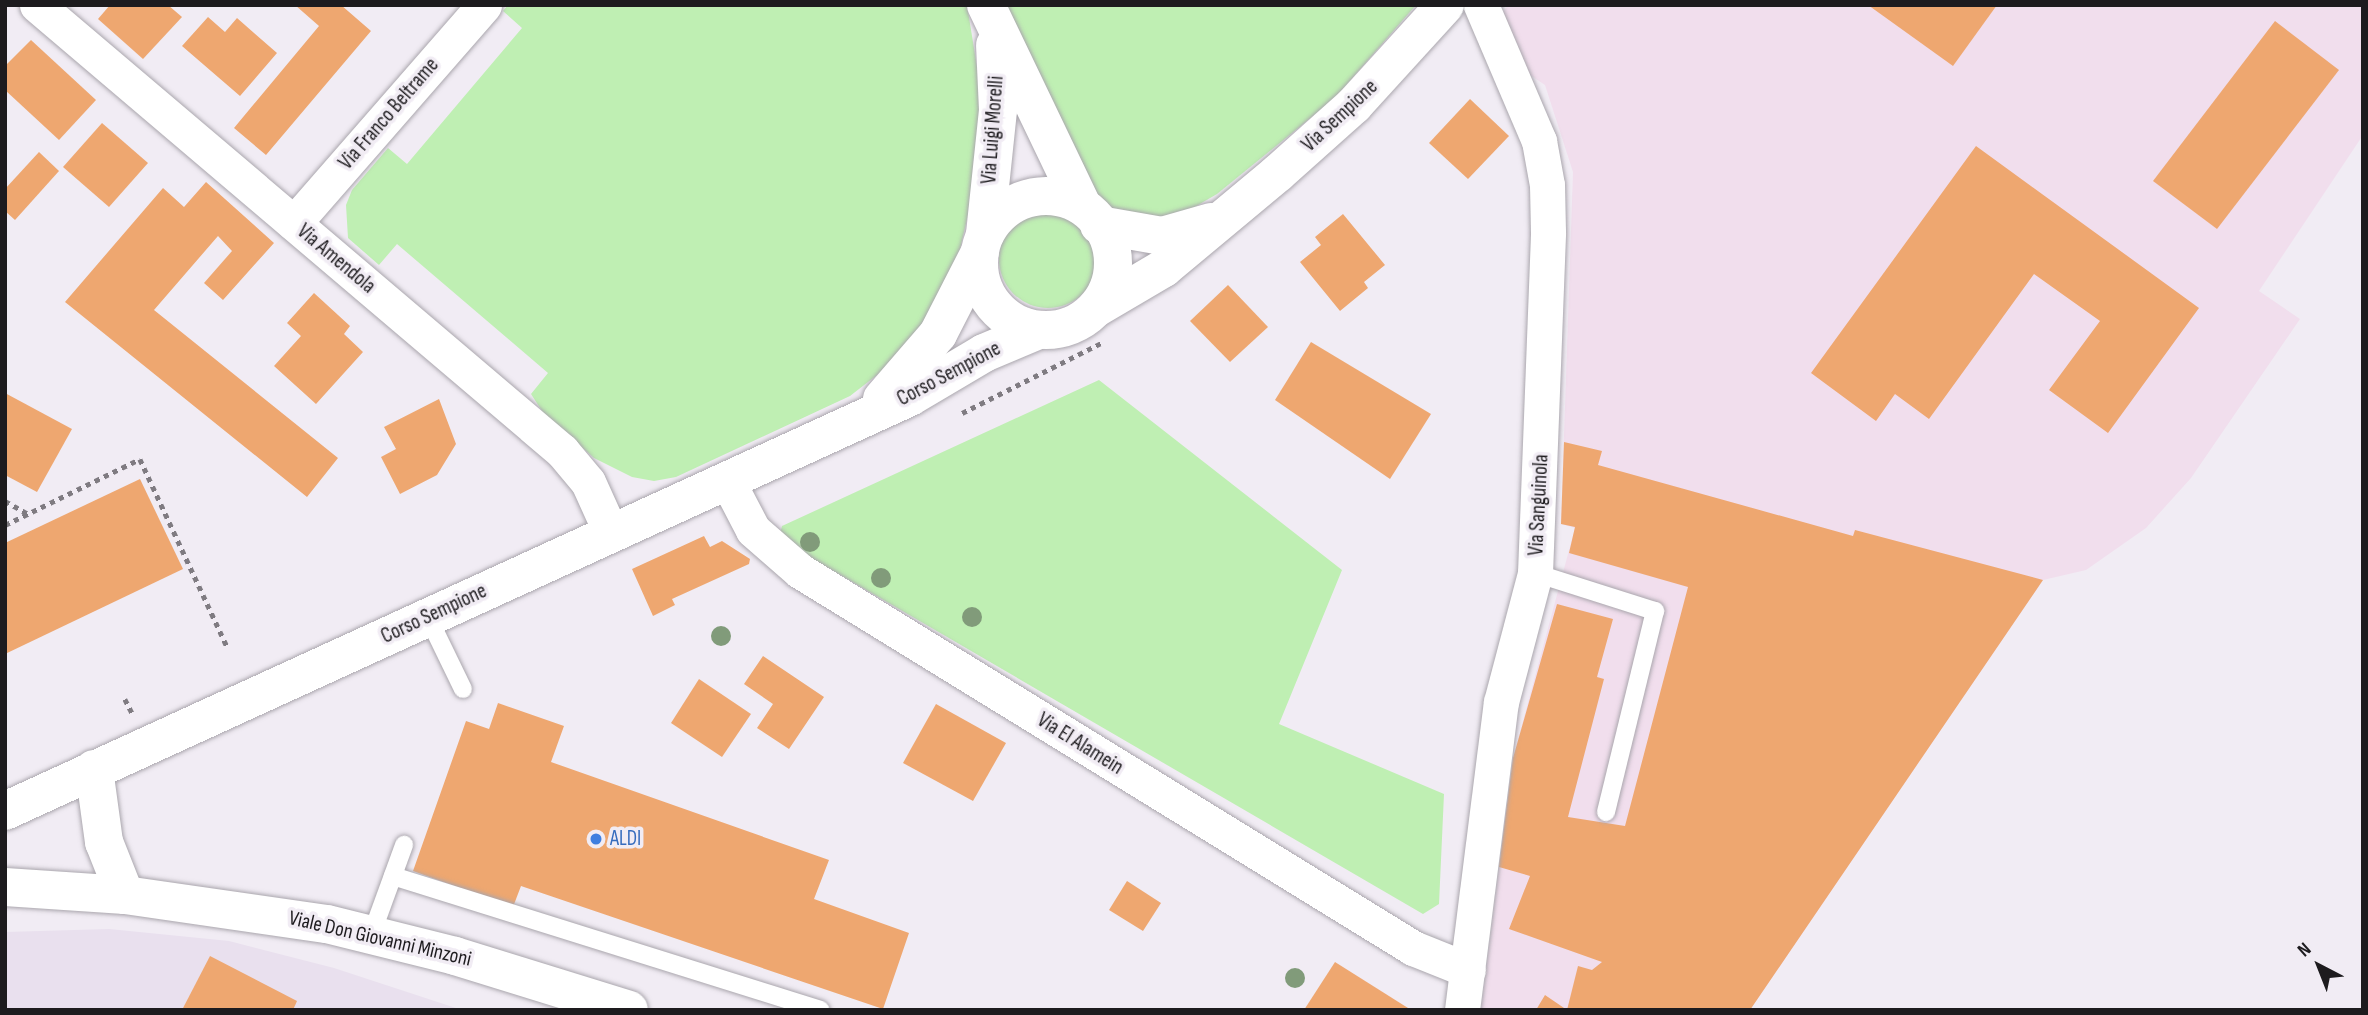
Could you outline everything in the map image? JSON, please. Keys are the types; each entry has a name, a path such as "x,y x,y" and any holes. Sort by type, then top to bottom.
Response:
{"main road":[{"name":"Via Sempione","path":"1098,307 1164,268 1354,105 1445,5"},
{"name":"Via Luigi Morelli","path":"990,15 1091,215"},
{"name":"Via Luigi Morelli","path":"982,243 998,110 990,15"},
{"path":"1055,197 1091,215 1113,265 1110,285 1098,307 1067,328 1036,331 1015,321 991,296 981,276 982,243 999,215 1024,200 1055,197"},
{"name":"Via Sempione","path":"1091,215 1162,236 1226,216"},
{"name":"Corso Sempione","path":"863,418 901,381 938,334 982,243"},
{"name":"Corso Sempione","path":"5,811 863,418 1036,331"},
{"path":"94,769 104,842 125,895"},
{"name":"Viale Don Giovanni Minzoni","path":"5,887 125,895 288,916 372,933 629,1010"}],"street":[{"name":"Via Amendola","path":"37,5 562,451 587,482 611,533"},
{"name":"Via Franco Beltrame","path":"294,223 484,5"},
{"name":"Via Sanguinola","path":"1462,1010 1501,702 1535,573 1544,397 1545,170 1532,120 1481,5"},
{"name":"Via El Alamein","path":"727,480 753,530 800,571 1402,941 1468,970"}],"lane":[{"path":"1535,573 1655,611 1606,812"},
{"path":"428,617 463,689"},
{"path":"372,933 404,845"},
{"path":"393,876 821,1010"}],"path":[{"path":"5,525 140,459 228,649"},
{"path":"5,502 28,514"}],"shaded area":[{"path":"1508,5 2363,5 2363,135 2259,291 2300,319 2191,478 2146,528 2086,570 2043,580 1750,1010 1481,1010 1513,758 1575,528 1561,524 1573,172 1545,85 1527,73 1502,14"},
{"path":"109,929 229,941 334,968 462,1010 5,1010 5,932"}],"green space":[{"path":"508,5 967,5 982,98 968,215 960,249 929,316 886,368 850,396 676,477 654,481 632,477 594,458 544,414 531,394 548,373 397,244 379,265 348,238 346,205 352,190 388,148 407,164 522,28 503,11"},
{"path":"1001,5 1416,5 1335,98 1217,194 1174,219 1111,209 1089,190"},
{"path":"1048,210 1075,218 1089,232 1097,259 1089,286 1075,300 1048,308 1021,300 1007,286 999,259 1007,232 1021,218"},
{"path":"1099,380 1342,570 1279,724 1444,794 1439,904 1423,914 801,552 780,534 782,526"}],"building":[{"path":"110,5 168,5 182,17 143,59 98,19"},
{"path":"295,5 341,5 371,31 266,155 234,128 319,26"},
{"path":"1868,5 1997,5 1953,66"},
{"path":"208,17 225,32 237,18 277,53 240,96 182,46"},
{"path":"2275,21 2339,70 2217,229 2153,181"},
{"path":"31,40 96,100 59,140 5,90 5,66"},
{"path":"1470,99 1509,136 1468,179 1429,143"},
{"path":"102,123 148,163 109,207 63,167"},
{"path":"1976,146 2199,308 2108,433 2049,390 2100,321 2034,274 1929,419 1895,394 1876,421 1811,373"},
{"path":"39,152 59,171 15,220 5,211 5,189"},
{"path":"206,182 274,243 223,300 204,283 232,251 218,236 154,310 338,458 307,497 65,302 163,188 184,207"},
{"path":"1343,214 1385,265 1364,282 1368,288 1340,311 1300,262 1321,245 1315,237"},
{"path":"1228,285 1268,327 1230,362 1190,321"},
{"path":"314,293 350,326 344,334 363,352 316,404 274,366 301,336 287,323"},
{"path":"1311,342 1431,414 1390,479 1275,400"},
{"path":"5,393 72,429 37,492 5,475"},
{"path":"439,399 456,444 437,475 400,494 381,457 396,449 384,427"},
{"path":"1564,442 1602,451 1598,465 1853,536 1855,530 2043,580 1750,1010 1567,1010 1578,966 1592,970 1602,962 1509,929 1530,876 1499,867 1513,758 1557,604 1613,619 1597,677 1604,679 1568,817 1625,826 1688,587 1569,553 1575,527 1561,524"},
{"path":"140,479 183,569 5,654 5,543"},
{"path":"704,536 710,547 722,541 750,559 749,564 672,599 675,605 653,616 632,569"},
{"path":"763,656 824,697 789,749 757,728 773,704 744,684"},
{"path":"699,679 751,714 722,757 671,723"},
{"name":"ALDI","path":"498,703 564,726 551,762 829,860 814,899 909,933 883,1009 521,886 513,907 413,871 466,721 489,729"},
{"path":"936,704 1006,743 973,801 903,763"},
{"path":"1127,881 1161,903 1143,931 1109,910"},
{"path":"210,956 297,1001 293,1010 182,1010"},
{"path":"1335,962 1408,1008 1407,1010 1304,1010"},
{"path":"1545,995 1567,1010 1536,1010"}],"place":[{"name":"ALDI","path":"596,839"}]}
